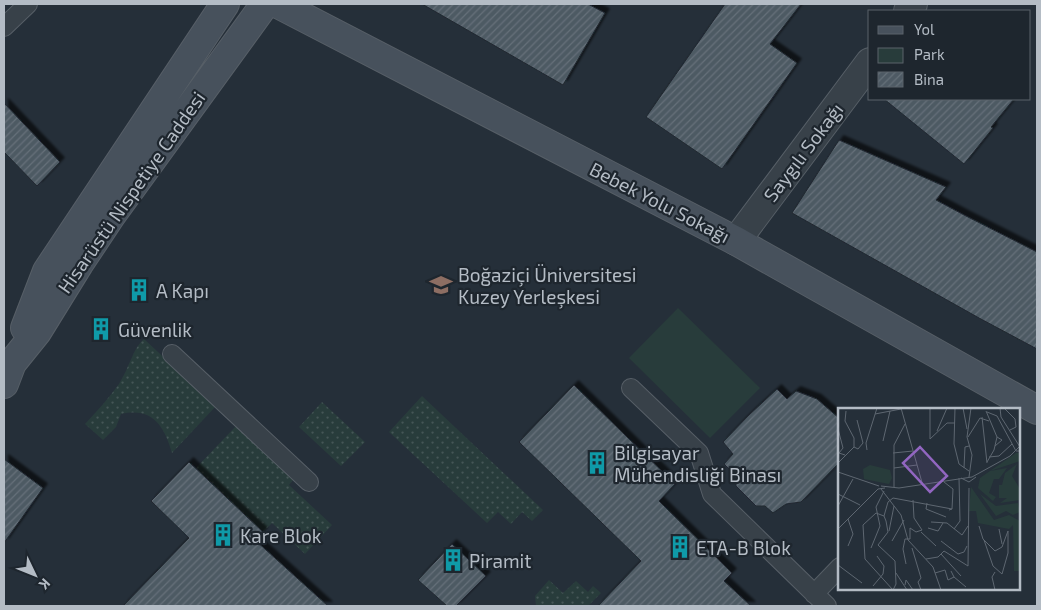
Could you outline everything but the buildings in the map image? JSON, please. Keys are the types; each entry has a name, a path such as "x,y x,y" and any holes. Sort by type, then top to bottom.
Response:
{"main road":[{"path":"8,373 47,271 225,4"},
{"name":"Hisarüstü Nispetiye Caddesi","path":"8,373 37,332 111,216 265,4"},
{"name":"Bebek Yolu Sokağı","path":"278,4 736,241 1037,410"}],"street":[{"name":"Saygılı Sokağı","path":"736,241 868,65"}],"lane":[{"path":"4,27 28,4"},
{"path":"172,354 309,482"},
{"path":"631,388 699,453 712,494 820,600 838,570"}],"green space":[{"path":"678,308 760,388 710,438 629,358"},
{"path":"144,339 216,406 172,453 161,427 149,416 141,413 121,414 116,427 103,440 85,424 119,384 136,348"},
{"path":"422,396 543,510 532,521 522,512 511,524 498,512 487,523 389,432"},
{"path":"322,402 365,442 341,466 299,427"},
{"path":"236,426 293,480 289,485 332,525 305,554 272,523 263,532 196,468"},
{"path":"549,580 563,593 576,581 588,592 593,586 601,593 588,606 536,606 535,596"}],"place":[{"name":"Boğaziçi Üniversitesi Kuzey Yerleşkesi","path":"441,285"},
{"name":"A Kapı","path":"139,290"},
{"name":"Güvenlik","path":"101,329"},
{"name":"Bilgisayar Mühendisliği Binası","path":"597,463"},
{"name":"Kare Blok","path":"223,535"},
{"name":"ETA-B Blok","path":"680,547"},
{"name":"Piramit","path":"453,560"}]}
